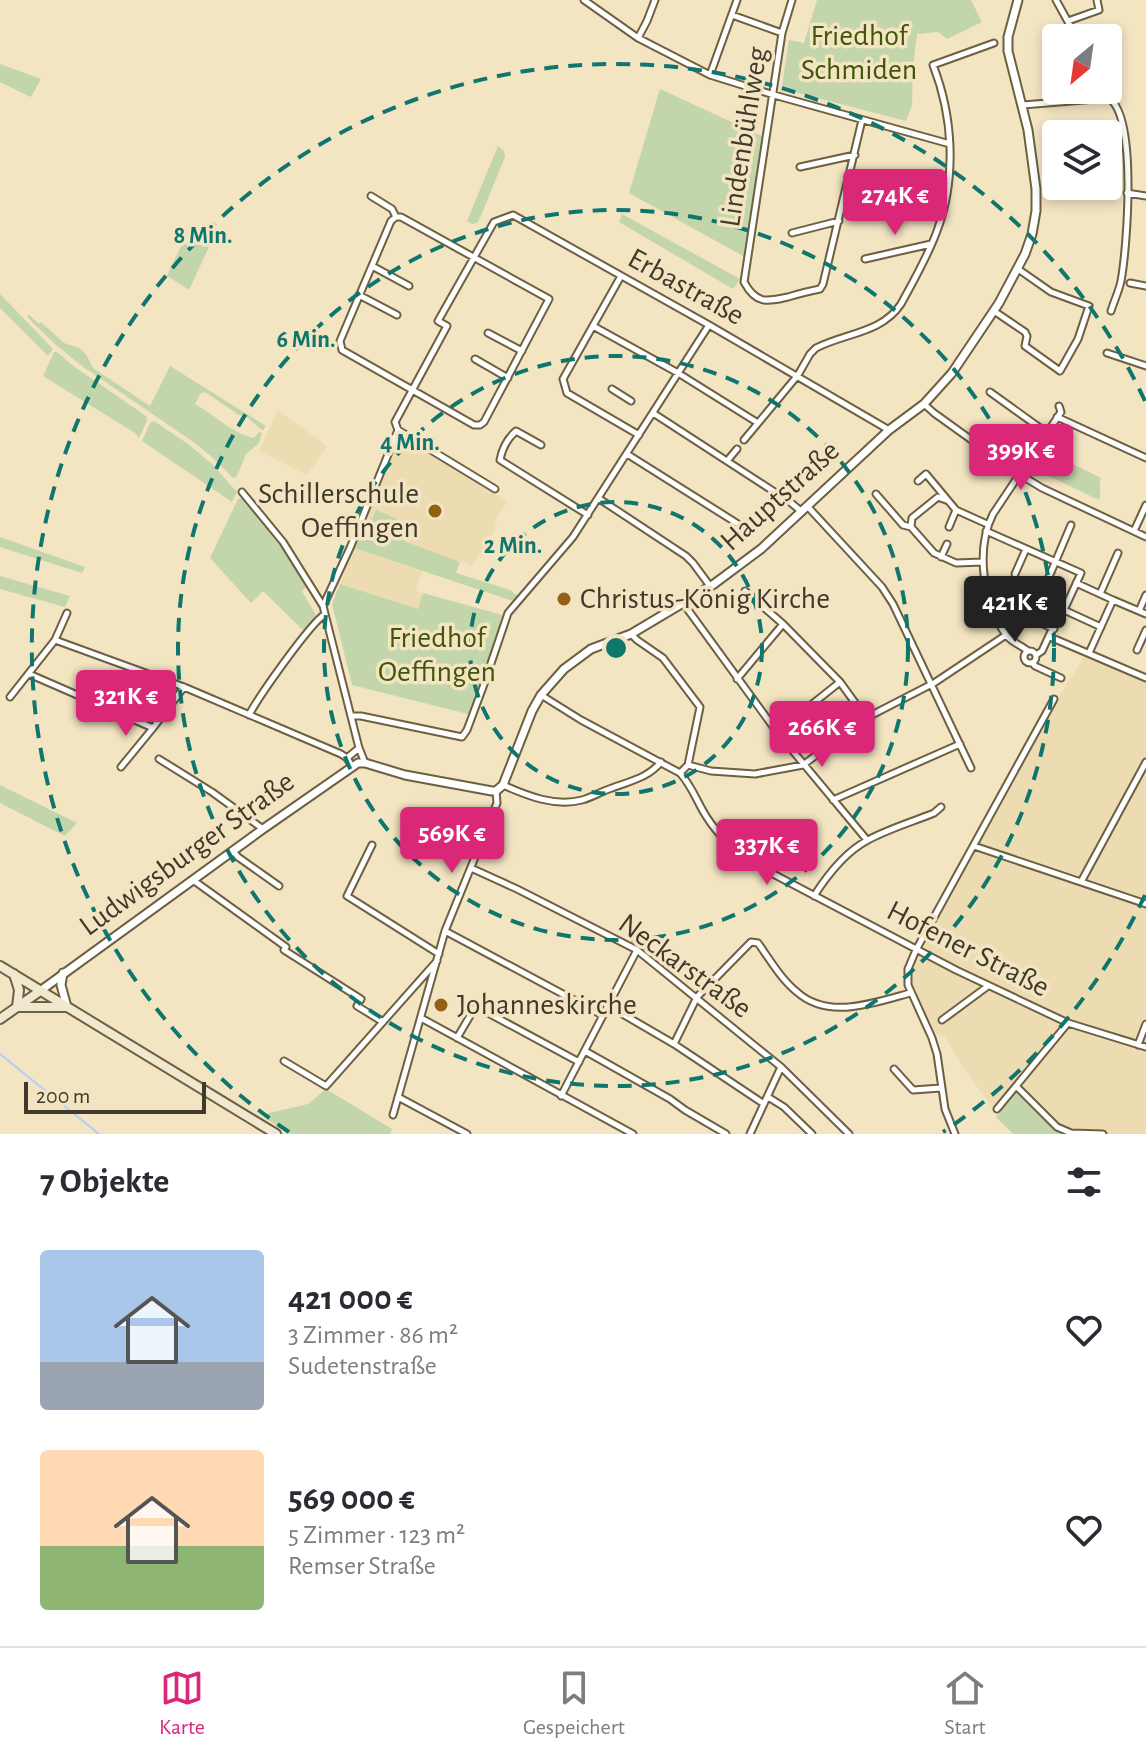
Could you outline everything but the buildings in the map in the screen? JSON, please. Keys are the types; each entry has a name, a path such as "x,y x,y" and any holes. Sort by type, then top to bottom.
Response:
{"main road":[{"path":"0,966 273,1132"},
{"path":"14,974 19,990 17,1007"},
{"path":"0,1019 40,991"},
{"path":"17,1007 67,1007"}],"street":[{"path":"584,0 638,38 710,75 950,144"},
{"path":"638,38 655,0"},
{"path":"710,75 737,0"},
{"name":"Lindenbühlweg","path":"792,0 782,33 744,282 750,292 768,302 820,289 839,221"},
{"name":"Hauptstraße","path":"503,785 532,711 549,684 574,660 591,649 631,634 754,555 889,430 924,404 952,373 994,311 1018,269 1032,234 1036,211 1036,189 1023,105 1008,51 1008,37 1018,0"},
{"path":"1056,0 1070,24"},
{"path":"1068,21 1099,10 1097,0"},
{"path":"732,15 782,33"},
{"path":"744,440 798,375 816,348 881,324 896,313 932,243 943,211 950,144 945,103 933,65 994,43"},
{"path":"1023,105 1042,103"},
{"path":"1111,311 1121,282 1127,193 1127,151 1115,104"},
{"path":"792,233 839,221 862,120"},
{"path":"800,167 855,155"},
{"path":"885,191 948,177"},
{"path":"1127,193 1146,196"},
{"path":"371,196 392,209 396,217"},
{"name":"Erbastraße","path":"398,430 395,422 447,326 438,321 494,222 513,215 798,375 889,430"},
{"path":"396,217 473,258 549,299 480,425 474,425 342,350 340,341 391,221 396,217"},
{"path":"865,259 932,243"},
{"path":"372,266 409,286"},
{"path":"994,311 1025,332 1025,346 1060,371 1078,339 1089,306 1051,292 1018,269"},
{"path":"621,276 563,379 567,393 639,435"},
{"path":"1130,283 1146,286"},
{"path":"359,295 397,315"},
{"path":"352,716 462,737 508,613 573,537 709,325"},
{"path":"593,326 678,373 758,423"},
{"path":"488,333 522,351"},
{"path":"1107,353 1146,366"},
{"path":"475,359 508,378"},
{"path":"612,389 631,401"},
{"path":"990,392 1047,433"},
{"path":"924,404 1042,488 1146,537"},
{"path":"1036,655 1006,635 991,609 983,562 987,528 1061,412 1059,406"},
{"path":"653,413 805,510 882,587 971,768"},
{"path":"1057,417 1146,458"},
{"path":"323,606 398,430 495,489"},
{"path":"541,445 516,431 511,435 500,460 588,515"},
{"path":"727,461 737,449"},
{"path":"627,454 746,529"},
{"path":"918,481 926,474 956,510 1026,549 1081,573 1050,637 1033,663"},
{"path":"242,492 283,542 323,606 365,763 405,775 496,791"},
{"path":"876,494 903,525 911,527 934,553 956,563 983,562"},
{"path":"911,527 912,518 938,497 947,500"},
{"path":"598,498 686,556 710,586"},
{"path":"1134,531 1146,505"},
{"path":"949,527 956,510"},
{"path":"1043,591 1071,525"},
{"path":"941,557 947,544"},
{"path":"1015,574 1026,549"},
{"path":"1100,594 1118,553"},
{"path":"1076,583 1146,614"},
{"path":"745,591 783,624 840,682 866,718"},
{"path":"1139,611 1146,595"},
{"path":"1089,653 1113,600"},
{"path":"683,603 777,732 867,840"},
{"path":"1064,610 1101,627"},
{"path":"10,697 55,640 67,613"},
{"path":"249,716 301,642 325,614"},
{"path":"1021,614 1054,629"},
{"path":"737,679 783,624"},
{"path":"1137,650 1146,630"},
{"path":"541,695 680,773 688,765 700,707 663,658 631,634"},
{"path":"688,765 711,771 755,774 803,765 866,718 932,684 1006,635"},
{"path":"1050,637 1146,678"},
{"path":"55,640 184,687 347,758 352,766"},
{"path":"1028,651 1025,653 1027,662 1061,678"},
{"path":"29,674 153,728"},
{"path":"777,732 840,682"},
{"path":"121,767 184,687"},
{"path":"955,1134 945,1109 932,1038 910,993 908,969 1054,699"},
{"path":"833,800 960,744"},
{"path":"347,758 359,748"},
{"path":"159,759 263,829"},
{"path":"496,791 503,785 549,801 571,802 643,777 661,762"},
{"path":"1081,882 1146,762"},
{"name":"Ludwigsburger Straße","path":"40,991 352,766 365,763"},
{"name":"Hofener Straße","path":"680,773 706,817 730,845 756,865 988,986 1068,1023 1146,1047"},
{"path":"393,1115 445,931 497,803 496,791"},
{"path":"814,896 837,864 851,851 867,840 934,813 941,807"},
{"path":"372,845 347,896 438,957"},
{"path":"974,846 1146,904"},
{"path":"233,851 279,886"},
{"name":"Neckarstraße","path":"471,868 637,950 781,1067 849,1134"},
{"path":"193,880 285,949 361,999 357,1006 383,1022"},
{"path":"445,931 602,1015"},
{"path":"674,1044 697,997 753,942 758,943 794,989 829,1008 858,1006 910,993"},
{"path":"561,1096 637,950"},
{"path":"284,1061 326,1086 438,957"},
{"path":"63,973 61,985 67,1007"},
{"path":"942,1020 988,986"},
{"path":"607,1005 674,1044 764,1104"},
{"path":"457,1038 477,1007 579,1062"},
{"path":"421,1018 633,1134"},
{"path":"997,1109 1068,1023"},
{"path":"1138,1045 1146,1024"},
{"path":"585,1051 726,1134"},
{"path":"750,1134 781,1067"},
{"path":"894,1069 913,1090 941,1088"},
{"path":"1017,1087 1057,1127 1071,1133 1103,1134"},
{"path":"398,1097 467,1134"},
{"path":"768,1097 784,1107 812,1134"}],"shaded area":[{"path":"278,410 327,446 307,475 259,451"},
{"name":"Schillerschule Oeffingen","path":"404,439 507,501 495,520 497,526 472,566 363,526 394,453"},
{"path":"354,548 422,571 416,591 423,593 418,609 340,584"},
{"path":"1086,654 1146,680 1146,1134 1062,1134 1016,1090 996,1113 944,1036 936,1034 912,988 913,969 924,945 1048,714"}],"green space":[{"name":"Friedhof Schmiden","path":"817,0 971,0 982,22 947,39 938,32 917,34 912,105 906,121 782,86 789,40 804,43"},
{"path":"0,64 41,79 31,97 0,82"},
{"path":"660,89 764,137 745,257 629,193"},
{"path":"498,146 505,157 480,218 472,224 467,221"},
{"path":"622,214 740,279 733,289 619,222"},
{"path":"190,227 202,233 205,229 215,234 189,290 167,276"},
{"path":"0,294 53,349 48,356 0,308"},
{"path":"28,314 64,343 79,348 93,368 150,406 170,366 266,426 263,430 205,392 201,393 195,404 246,436 254,438 259,432 262,433 259,443 246,454 237,476 233,478 192,441 82,366 56,345 28,318"},
{"path":"54,352 146,416 147,421 139,438 43,376"},
{"path":"154,421 213,465 237,492 232,502 142,441 150,423"},
{"path":"1046,451 1101,478 1099,500 1034,469"},
{"path":"238,499 242,499 290,558 306,587 302,591 317,617 305,632 263,591 251,603 210,558"},
{"path":"376,510 410,524 404,541 460,562 456,573 510,590 518,596 513,601 354,548 363,526 376,531 369,527"},
{"path":"0,537 85,567 82,573 0,547"},
{"path":"0,576 70,596 65,607 0,589"},
{"name":"Friedhof Oeffingen","path":"340,584 418,609 423,593 502,615 481,685 468,714 352,685 332,604"},
{"path":"0,785 77,823 65,836 0,803"},
{"path":"326,1089 392,1129 390,1134 291,1134 265,1118 269,1113 308,1104"},
{"path":"1016,1091 1061,1134 1013,1134 996,1117"}],"waterway":[{"path":"0,1054 99,1134"}],"place":[{"name":"Schillerschule Oeffingen","path":"435,511"},
{"name":"Christus-König Kirche","path":"564,599"},
{"name":"Johanneskirche","path":"441,1005"}]}
